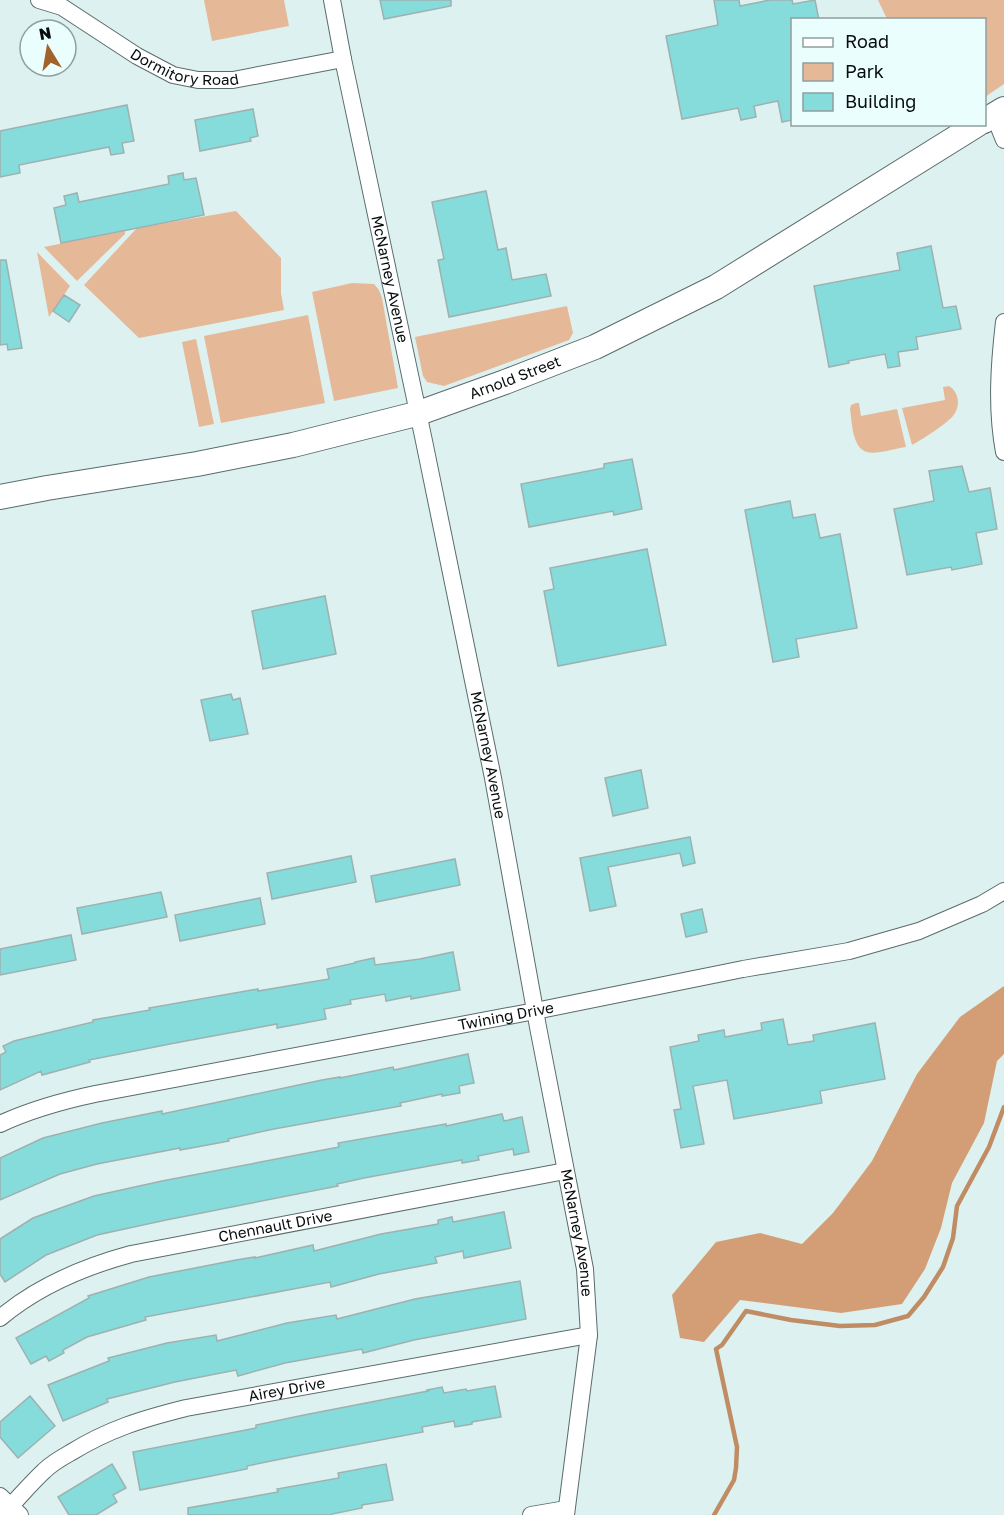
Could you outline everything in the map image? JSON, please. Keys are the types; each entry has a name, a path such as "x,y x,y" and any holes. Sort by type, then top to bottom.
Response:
{"main road":[{"name":"Arnold Street","path":"0,497 197,464 293,445 418,413 505,382 595,347 716,287 975,126"}],"street":[{"name":"Dormitory Road","path":"39,0 62,7 137,56 173,75 198,80 233,80 343,59"},
{"name":"McNarney Avenue","path":"332,0 493,778 585,1269 590,1335 566,1512"},
{"path":"990,117 1004,140"},
{"path":"1004,322 999,386 1000,431 1004,452"},
{"name":"Twining Drive","path":"0,1124 56,1103 95,1094 535,1011 742,969 849,951 919,931 982,904 1004,891"},
{"name":"Chennault Drive","path":"0,1318 16,1304 65,1276 131,1254 565,1171"},
{"name":"Airey Drive","path":"8,1508 45,1471 62,1458 88,1442 148,1417 186,1408 590,1335"},
{"path":"531,1515 566,1512"}],"green space":[{"path":"204,0 284,0 289,26 212,41"},
{"path":"878,0 1004,0 1004,84 986,96 986,18 887,18"},
{"path":"236,211 281,258 281,293 284,310 139,338 84,285 137,228"},
{"path":"125,231 125,234 77,281 44,247"},
{"path":"37,252 70,286 49,317"},
{"path":"352,283 374,284 379,290 398,388 334,401 312,292"},
{"path":"567,306 573,333 569,340 444,386 427,382 423,376 415,337"},
{"path":"308,315 325,403 221,423 204,336"},
{"path":"196,339 214,424 199,427 182,342"},
{"path":"949,386 957,395 956,412 939,428 912,445 902,408 945,400 943,387"},
{"path":"859,403 861,416 897,409 906,447 875,453 862,450 856,440 851,421 851,405"}],"shaded area":[{"path":"1004,986 1004,1054 997,1061 984,1123 952,1183 941,1228 925,1269 902,1304 841,1313 740,1300 704,1342 680,1338 672,1295 716,1242 760,1233 802,1244 833,1213 872,1161 917,1074 960,1017"}],"building":[{"path":"380,0 451,0 451,6 384,19"},
{"path":"714,0 739,0 740,6 770,0 792,0 793,4 815,0 819,18 791,18 791,120 782,122 778,101 754,106 756,117 741,120 738,108 682,119 666,36 718,25"},
{"path":"127,105 134,141 122,143 124,153 111,155 109,147 19,165 20,173 0,177 0,131"},
{"path":"253,109 258,136 250,138 251,141 200,151 195,120"},
{"path":"183,173 184,180 196,178 204,215 61,243 54,208 66,205 64,196 77,193 79,202 169,184 168,176"},
{"path":"486,191 498,250 506,248 512,280 546,274 551,296 449,317 438,260 444,259 432,202"},
{"path":"931,246 943,308 956,306 961,329 916,337 918,349 898,352 900,366 888,368 885,354 829,367 814,286 900,270 897,253"},
{"path":"0,260 6,260 22,348 8,350 7,344 0,345"},
{"path":"64,295 80,305 69,322 53,311"},
{"path":"632,459 642,509 614,515 613,511 529,527 521,484 604,468 604,464"},
{"path":"962,466 969,492 990,488 997,529 976,533 982,564 907,575 894,509 934,501 929,471"},
{"path":"790,501 793,518 815,514 820,538 840,534 857,628 796,639 799,657 773,662 745,510"},
{"path":"647,549 666,645 558,666 544,591 554,589 550,568"},
{"path":"325,596 336,654 263,669 252,611"},
{"path":"231,694 233,700 240,698 248,734 210,741 201,700"},
{"path":"641,770 648,808 613,816 605,778"},
{"path":"690,837 695,863 683,866 680,853 608,867 616,906 590,911 580,858"},
{"path":"351,856 356,882 272,899 267,873"},
{"path":"455,859 460,885 376,902 371,876"},
{"path":"161,892 167,917 82,934 77,908"},
{"path":"260,898 265,924 180,941 175,915"},
{"path":"702,909 707,932 686,937 681,914"},
{"path":"71,935 76,960 0,975 0,949"},
{"path":"453,952 460,990 411,999 411,996 386,1001 385,994 350,1000 351,1004 324,1009 326,1019 277,1028 277,1024 89,1060 90,1062 42,1075 41,1071 0,1090 0,1055 6,1052 3,1046 14,1041 93,1022 93,1020 150,1010 149,1008 329,979 327,969 374,958 375,965"},
{"path":"783,1019 788,1045 814,1041 813,1035 875,1023 885,1079 820,1091 822,1103 734,1119 727,1080 693,1086 704,1144 681,1148 674,1110 681,1109 670,1047 699,1041 698,1035 724,1030 725,1037 762,1030 761,1023"},
{"path":"468,1054 474,1083 459,1086 460,1093 442,1096 442,1094 400,1103 401,1106 274,1129 228,1139 229,1141 97,1164 60,1174 0,1200 0,1158 43,1138 162,1111 162,1114 322,1080 393,1067 394,1070"},
{"path":"502,1114 504,1121 522,1117 529,1152 514,1155 513,1149 478,1156 479,1160 462,1163 462,1160 364,1178 337,1184 338,1186 97,1235 46,1255 5,1282 0,1274 0,1239 33,1218 94,1196 339,1147 338,1143 446,1124 446,1126"},
{"path":"504,1212 511,1248 464,1258 463,1251 435,1257 437,1263 379,1274 331,1287 330,1282 145,1317 146,1320 87,1337 63,1350 64,1353 49,1361 46,1356 31,1364 16,1338 89,1298 88,1296 149,1277 313,1245 314,1251 381,1234 438,1224 438,1220 452,1217 453,1222"},
{"path":"520,1281 526,1319 414,1340 363,1353 362,1349 285,1363 238,1376 236,1370 175,1382 107,1399 108,1402 63,1421 48,1385 109,1361 108,1358 167,1343 216,1335 217,1341 287,1323 336,1315 337,1319 415,1299"},
{"path":"495,1386 501,1417 455,1427 454,1421 422,1427 423,1432 247,1466 247,1469 140,1490 133,1452 256,1428 256,1425 442,1387 444,1393"},
{"path":"30,1396 55,1426 18,1458 0,1437 0,1422"},
{"path":"112,1464 126,1488 113,1495 117,1502 96,1515 69,1515 58,1497"},
{"path":"386,1464 393,1500 362,1505 362,1508 332,1515 188,1515 188,1508 278,1492 277,1489 339,1478 338,1473"}],"waterway":[{"path":"714,1515 734,1480 737,1447 716,1349 722,1345 746,1311 840,1326 875,1325 908,1316 924,1297 943,1267 953,1238 957,1206 989,1147 1004,1107"}]}
